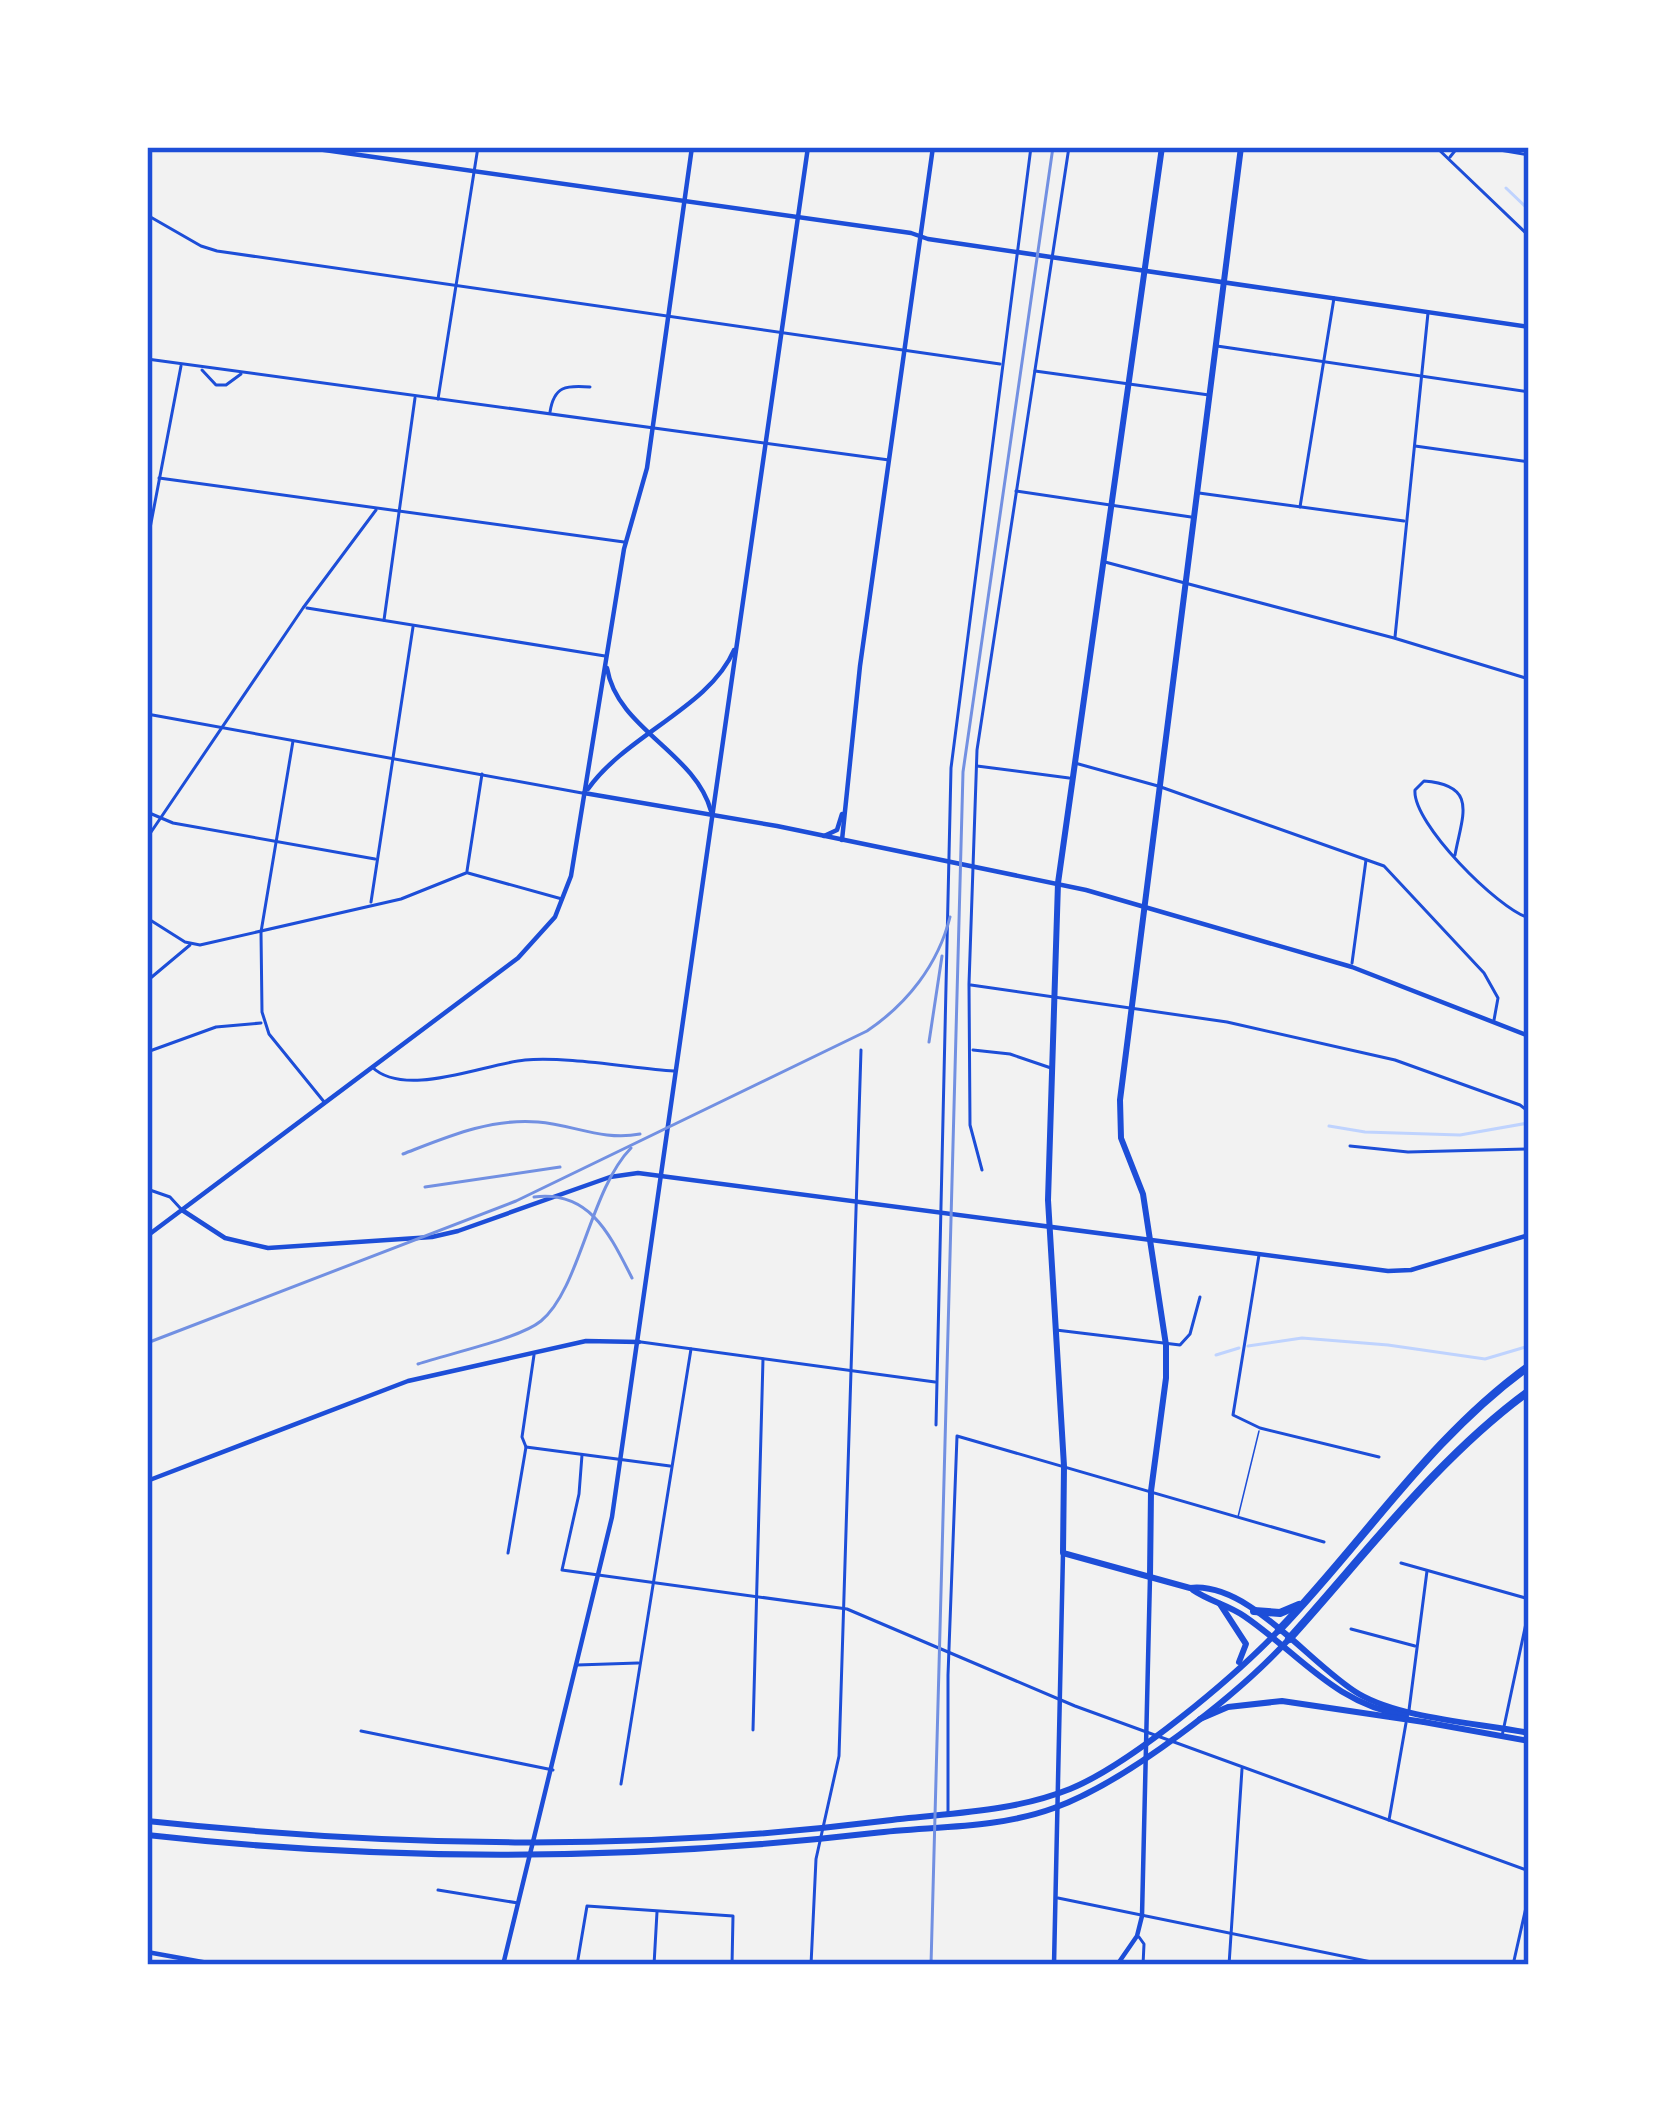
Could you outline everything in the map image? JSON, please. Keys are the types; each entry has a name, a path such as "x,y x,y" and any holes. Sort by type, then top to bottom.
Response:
{"highway":[{"path":"1280,1630 1454,1429 1529,1366"},
{"path":"1286,1643 1481,1431 1529,1393"},
{"path":"1254,1611 1280,1613 1311,1597"}],"main road":[{"path":"303,147 1529,327"},
{"path":"147,1236 518,958 546,929 562,898 571,876 626,542 643,492 692,147"},
{"path":"503,1965 600,1576 622,1459 808,147"},
{"path":"842,840 860,666 933,147"},
{"path":"1054,1965 1064,1553 1064,1466 1049,1228 1058,883 1162,147"},
{"path":"1119,1965 1137,1936 1142,1916 1151,1491 1166,1345 1143,1194 1119,1126 1130,1008 1241,147"},
{"path":"584,793 610,761 713,684 736,644"},
{"path":"607,656 615,692 696,778 712,816"},
{"path":"584,793 1058,883 1352,967 1529,1036"},
{"path":"823,836 837,830 845,803"},
{"path":"182,1210 215,1233 257,1246 424,1237 458,1232 610,1178 638,1173 1401,1271 1529,1235"},
{"path":"147,1480 381,1389 597,1339 639,1342"},
{"path":"1064,1553 1223,1594 1280,1630 1286,1643 1359,1704 1424,1722"},
{"path":"1190,1588 1286,1643 1373,1701 1529,1737"},
{"path":"1220,1604 1243,1636 1246,1651 1222,1683"},
{"path":"147,1821 345,1838 534,1845 821,1829 1016,1806 1076,1787 1120,1761 1222,1683 1280,1630"},
{"path":"147,1835 364,1853 531,1856 819,1840 967,1825 1047,1810 1104,1786 1191,1723 1286,1643"},
{"path":"1191,1723 1228,1707 1265,1701 1503,1732"},
{"path":"147,1952 219,1965"}],"street":[{"path":"438,399 478,147"},
{"path":"936,1425 948,860 956,711 1031,147"},
{"path":"982,1170 970,1125 976,766 1069,147"},
{"path":"1436,147 1529,236"},
{"path":"1449,159 1458,147"},
{"path":"1482,147 1529,155"},
{"path":"147,215 209,249 1002,364"},
{"path":"1300,507 1334,296"},
{"path":"1394,638 1428,311"},
{"path":"1215,345 1529,392"},
{"path":"147,359 891,461"},
{"path":"147,544 181,364"},
{"path":"200,367 216,385 226,386 242,373"},
{"path":"1033,371 1209,395"},
{"path":"550,414 558,390 566,385 590,387"},
{"path":"383,621 415,396"},
{"path":"1413,446 1529,462"},
{"path":"159,478 626,542"},
{"path":"1015,491 1196,518"},
{"path":"1197,493 1406,522"},
{"path":"147,838 303,608 377,509"},
{"path":"1103,561 1529,679"},
{"path":"303,608 607,656"},
{"path":"370,906 413,626"},
{"path":"147,714 584,793"},
{"path":"293,740 261,932 263,1023 325,1103"},
{"path":"1074,763 1158,786 1366,858 1388,870 1484,973 1498,998 1494,1022"},
{"path":"976,766 1072,778"},
{"path":"466,873 482,774"},
{"path":"1455,855 1463,814 1460,794 1450,785 1424,781 1414,790 1415,805 1429,827 1455,855 1510,911 1529,918"},
{"path":"147,812 160,819 377,859"},
{"path":"1352,967 1366,858"},
{"path":"147,982 191,944 418,894 466,873 562,898"},
{"path":"147,918 191,944"},
{"path":"969,984 1227,1022 1385,1057 1529,1112"},
{"path":"147,1052 216,1027 263,1023"},
{"path":"971,1049 1010,1054 1052,1068"},
{"path":"811,1965 819,1840 839,1765 861,1050"},
{"path":"373,1067 394,1080 437,1078 533,1060 676,1072"},
{"path":"1350,1146 1408,1152 1529,1149"},
{"path":"147,1189 170,1197 182,1210"},
{"path":"1259,1253 1234,1415 1260,1428 1379,1456"},
{"path":"1055,1330 1180,1345 1187,1339 1200,1298"},
{"path":"639,1342 936,1382"},
{"path":"621,1784 691,1349"},
{"path":"508,1553 526,1447 522,1437 534,1353"},
{"path":"753,1730 763,1359"},
{"path":"948,1815 957,1436 1324,1542"},
{"path":"526,1447 672,1467"},
{"path":"582,1454 579,1494 562,1570 842,1608 1174,1743 1529,1871"},
{"path":"1401,1563 1529,1599"},
{"path":"1408,1710 1426,1571"},
{"path":"1503,1732 1529,1609"},
{"path":"1351,1628 1417,1646"},
{"path":"577,1665 640,1663"},
{"path":"1389,1821 1407,1721"},
{"path":"361,1730 553,1770"},
{"path":"1228,1965 1242,1767"},
{"path":"438,1890 519,1904"},
{"path":"1513,1965 1529,1894"},
{"path":"1056,1898 1385,1965"},
{"path":"578,1965 587,1906 733,1916 732,1965"},
{"path":"654,1965 657,1910"},
{"path":"1137,1936 1144,1944 1143,1965"}],"lane":[{"path":"1238,1517 1260,1428"}],"waterway":[{"path":"1506,188 1529,210"},
{"path":"1329,1126 1460,1135 1528,1123"},
{"path":"1248,1346 1302,1338 1485,1359 1529,1346"},
{"path":"1216,1355 1239,1348"}],"railway":[{"path":"931,1965 963,772 1053,147"},
{"path":"147,1343 516,1201 867,1031 919,982 938,951 950,917"},
{"path":"929,1042 942,956"},
{"path":"403,1154 503,1123 538,1122 601,1134 640,1134"},
{"path":"418,1364 500,1340 541,1321 566,1286 605,1188 631,1148"},
{"path":"425,1187 560,1167"},
{"path":"534,1197 553,1197 584,1208 606,1232 632,1278"}]}
